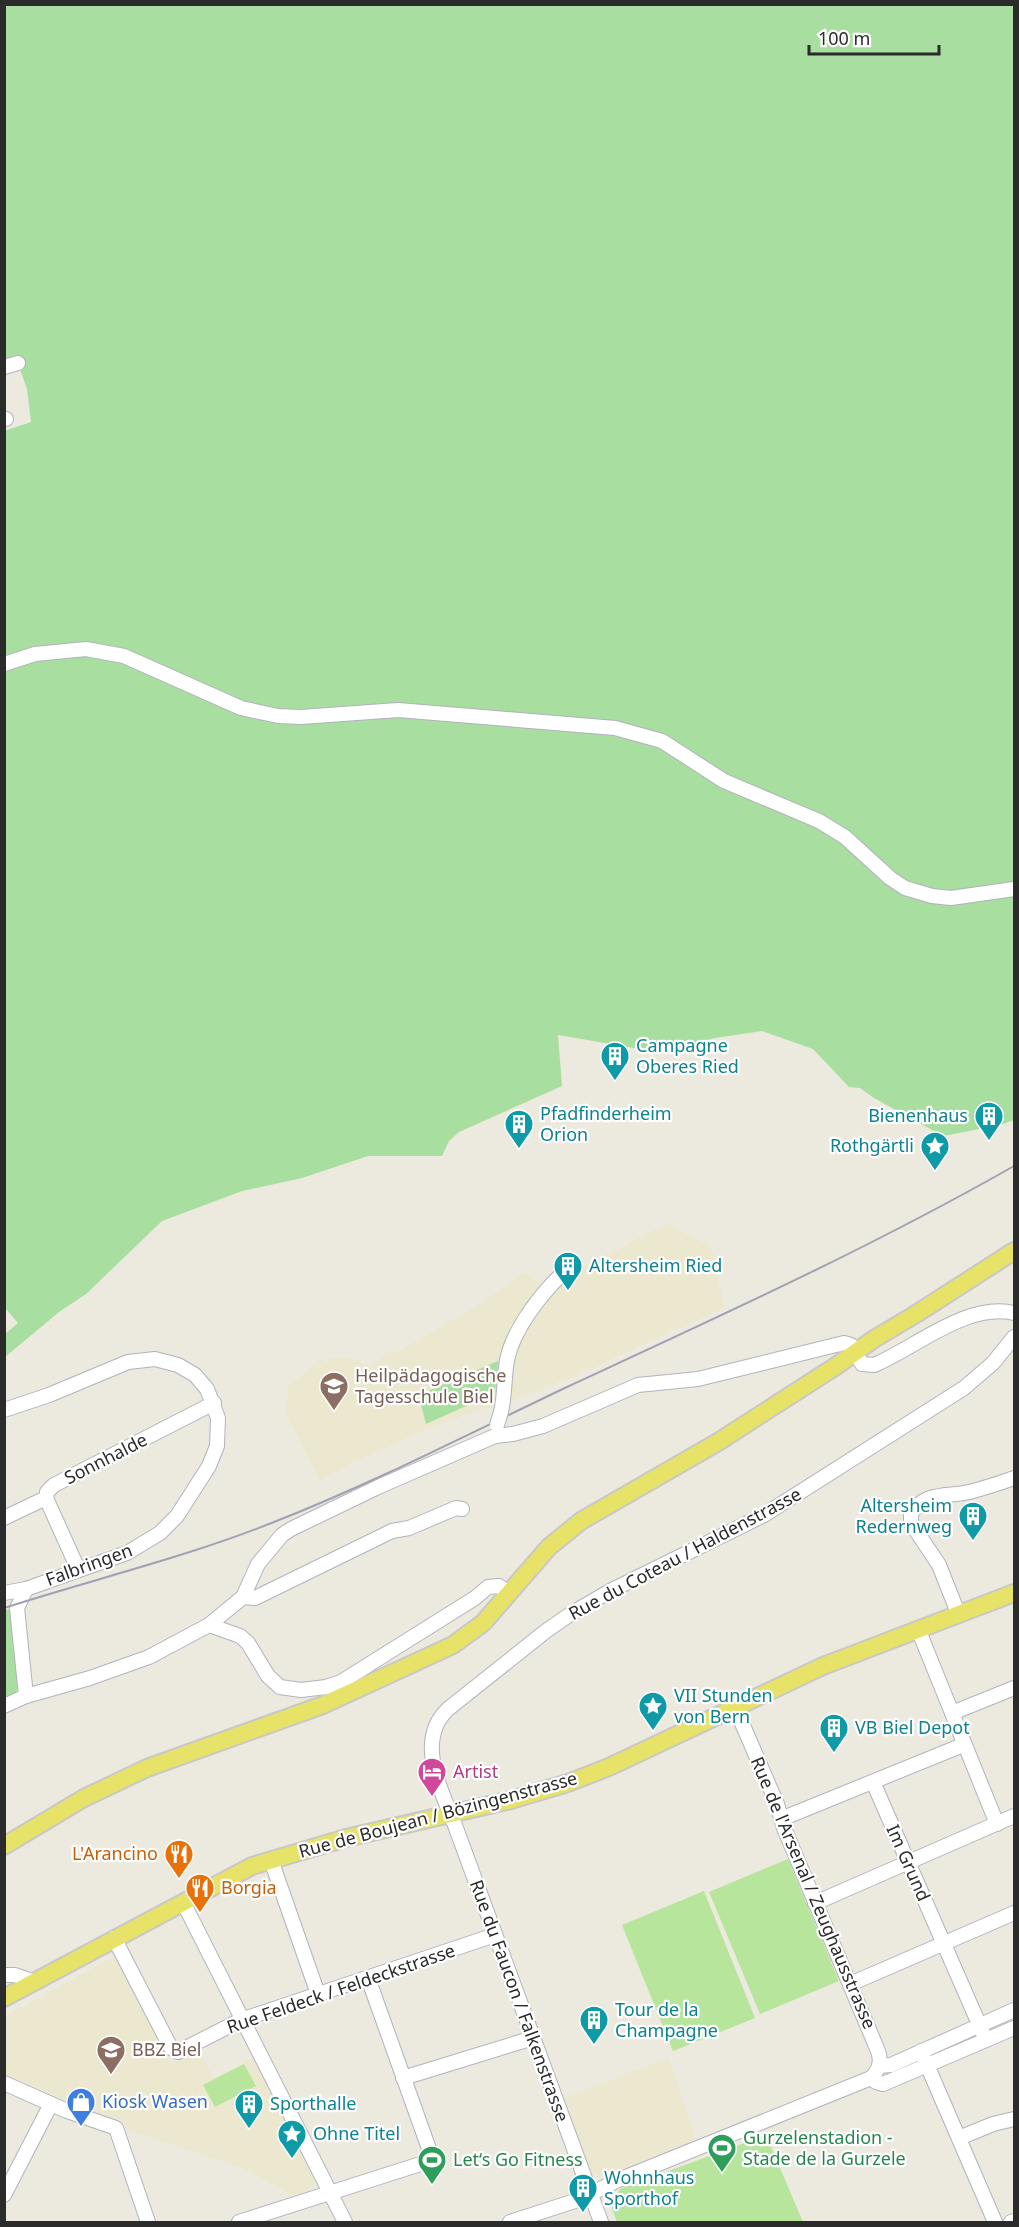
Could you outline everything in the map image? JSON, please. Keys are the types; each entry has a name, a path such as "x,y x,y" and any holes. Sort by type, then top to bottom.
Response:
{"main road":[{"path":"4,1846 84,1798 147,1768 323,1705 441,1651 473,1631 549,1547 581,1521 718,1442 1014,1251"},
{"name":"Rue de Boujean / Bözingenstrasse","path":"4,1998 242,1870 346,1838 511,1800 568,1783 609,1767 823,1666 1014,1593"}],"street":[{"path":"4,664 35,654 86,649 124,656 231,705 278,716 301,717 398,710 615,728 662,741 724,780 819,821 845,837 890,878 905,888 932,896 951,898 1014,889"},
{"path":"498,1421 512,1345 544,1292 562,1274"},
{"path":"498,1421 513,1434 543,1426 647,1383 698,1379 844,1343 851,1345 862,1364 874,1365 976,1314 999,1311 1014,1313"},
{"name":"Rue du Coteau / Haldenstrasse","path":"450,1814 433,1759 431,1740 438,1719 448,1708 569,1615 610,1591 764,1515 964,1389 993,1363 1014,1337"},
{"name":"Falbringen","path":"4,1410 49,1395 128,1362 148,1359 173,1363 189,1371 203,1384 218,1418 217,1446 205,1473 177,1516 160,1533 139,1547 26,1589 17,1608"},
{"name":"Sonnhalde","path":"4,1518 46,1498 47,1492 54,1485 213,1403"},
{"path":"4,1706 26,1696 90,1678 149,1657 209,1625 249,1590 258,1564 282,1535 378,1487 498,1421"},
{"path":"958,1613 945,1576 911,1523 911,1514 918,1504 932,1496 969,1492 1014,1478"},
{"path":"46,1498 78,1569"},
{"path":"243,1597 255,1599 392,1532 409,1528 456,1508 462,1509"},
{"path":"209,1625 240,1636 248,1643 268,1676 280,1687 318,1688 341,1682 475,1598 488,1587 500,1586 509,1593"},
{"path":"4,1594 26,1589"},
{"path":"4,1594 17,1608 26,1696"},
{"path":"918,1629 963,1745 997,1824"},
{"path":"952,1713 1014,1688"},
{"name":"Rue de l'Arsenal / Zeughausstrasse","path":"735,1707 878,2051 881,2060 879,2066"},
{"path":"781,1819 963,1745"},
{"name":"Im Grund","path":"873,1782 986,2040"},
{"name":"Rue du Faucon / Falkenstrasse","path":"450,1814 601,2223"},
{"path":"815,1903 1014,1816"},
{"path":"271,1860 318,1994"},
{"path":"183,1902 345,2223"},
{"path":"850,1984 1014,1913"},
{"name":"Rue Feldeck / Feldeckstrasse","path":"114,1938 174,2051 180,2051 241,2020 495,1935"},
{"path":"4,1975 35,1982"},
{"path":"239,2223 433,2160 369,1978"},
{"path":"510,2223 581,2199 616,2181 871,2078 879,2066 891,2065 1014,2010"},
{"path":"871,2078 883,2084 1014,2028"},
{"path":"403,2078 533,2038"},
{"path":"921,2051 995,2223"},
{"path":"4,2083 118,2130 148,2223"},
{"path":"4,2195 51,2104"},
{"path":"959,2138 993,2124 1014,2120"}],"shaded area":[{"path":"667,1224 711,1246 724,1308 581,1373 496,1407 480,1409 416,1434 350,1464 320,1481 286,1414 289,1384 320,1359 328,1363 330,1358 345,1358 372,1365 386,1355 401,1350 478,1305 514,1281 521,1273 529,1274 538,1283 549,1287 562,1274 614,1252"},
{"name":"BBZ Biel","path":"116,1956 171,2063 198,2050 214,2078 253,2058 316,2181 309,2191 294,2196 240,2167 128,2130 124,2121 80,2107 5,2074 5,2016"},
{"path":"669,2058 696,2140 607,2175 593,2172 588,2166 563,2098"}],"green space":[{"path":"5,5 1014,5 1014,1120 943,1136 860,1088 849,1087 813,1049 762,1031 715,1038 663,1053 558,1035 562,1086 459,1132 449,1141 442,1156 368,1156 302,1178 242,1191 162,1221 86,1294 59,1312 5,1357 5,1334 18,1323 7,1310 4,1311 4,431 31,422 27,389 18,363 5,367"},
{"path":"498,1361 495,1393 426,1424 421,1404 426,1392"},
{"path":"9,1609 23,1677 15,1694 4,1700 4,1611"},
{"path":"788,1859 839,1981 760,2014 709,1892"},
{"path":"704,1891 755,2018 673,2051 622,1925"},
{"path":"244,2064 256,2086 215,2107 203,2085"},
{"name":"Gurzelenstadion - Stade de la Gurzele","path":"766,2135 803,2222 617,2222 611,2206 620,2189"}],"railway":[{"path":"4,1608 241,1535 348,1491 793,1281 905,1225 1014,1166"}],"place":[{"name":"Campagne Oberes Ried","path":"615,1082"},
{"name":"Bienenhaus","path":"989,1142"},
{"name":"Pfadfinderheim Orion","path":"519,1150"},
{"name":"Rothgärtli","path":"935,1172"},
{"name":"Altersheim Ried","path":"568,1292"},
{"name":"Heilpädagogische Tagesschule Biel","path":"334,1412"},
{"name":"Altersheim Redernweg","path":"973,1542"},
{"name":"VII Stunden von Bern","path":"653,1732"},
{"name":"VB Biel Depot","path":"834,1754"},
{"name":"Artist","path":"432,1798"},
{"name":"L'Arancino","path":"179,1880"},
{"name":"Borgia","path":"200,1914"},
{"name":"Tour de la Champagne","path":"594,2046"},
{"name":"BBZ Biel","path":"111,2076"},
{"name":"Kiosk Wasen","path":"81,2128"},
{"name":"Sporthalle","path":"249,2130"},
{"name":"Ohne Titel","path":"292,2160"},
{"name":"Gurzelenstadion - Stade de la Gurzele","path":"722,2174"},
{"name":"Let‘s Go Fitness","path":"432,2186"},
{"name":"Wohnhaus Sporthof","path":"583,2214"}]}
